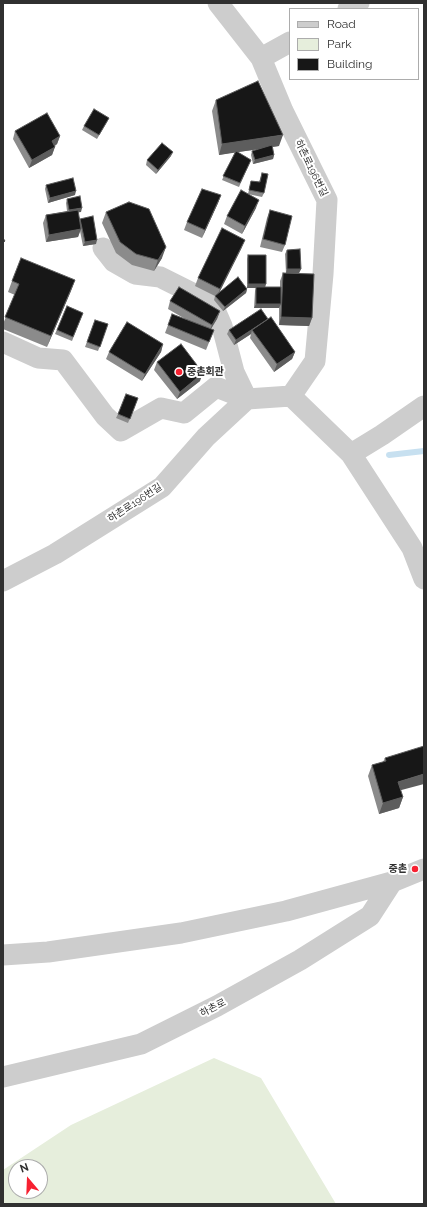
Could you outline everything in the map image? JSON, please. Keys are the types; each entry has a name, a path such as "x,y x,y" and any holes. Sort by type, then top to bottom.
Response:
{"street":[{"name":"하촌로196번길","path":"218,3 261,58 283,111 327,200 323,274 315,361 291,396"},
{"path":"350,8 359,3"},
{"path":"261,58 289,43"},
{"path":"103,248 114,262 135,274 160,277 212,303 222,326 234,372 248,399"},
{"path":"3,342 38,358 63,360 106,416 122,431 161,408 184,413 216,387 248,399 291,396 351,454 412,548 424,578"},
{"name":"하촌로196번길","path":"3,581 54,554 162,487 206,436 248,399"},
{"path":"351,454 424,406"},
{"path":"3,955 48,952 181,933 286,911 392,882 424,869"},
{"name":"하촌로","path":"3,1077 141,1044 210,1009 300,960 370,916 392,882"}],"green space":[{"path":"214,1058 261,1078 336,1204 3,1204 3,1170 8,1167 8,1199 48,1199 48,1159 20,1159 71,1125"}],"building":[{"path":"258,81 283,135 222,144 216,100"},
{"path":"94,109 109,118 99,135 84,126"},
{"path":"47,113 60,136 52,141 55,147 32,160 15,131"},
{"path":"162,143 173,152 158,170 147,160"},
{"path":"272,145 274,155 255,160 252,151"},
{"path":"236,151 251,160 240,183 223,176"},
{"path":"262,173 268,174 264,193 249,190 251,181 260,182"},
{"path":"73,178 76,191 50,198 46,185"},
{"path":"202,189 221,195 205,230 187,222"},
{"path":"241,190 259,200 245,226 227,216"},
{"path":"80,196 82,208 69,210 67,199"},
{"path":"129,202 149,209 166,247 158,260 136,254 120,242 106,212"},
{"path":"78,210 81,229 49,235 46,215"},
{"path":"270,210 292,216 285,245 263,239"},
{"path":"93,216 97,240 85,242 80,219"},
{"path":"222,228 245,240 220,289 198,278"},
{"path":"300,249 301,269 287,269 287,250"},
{"path":"248,255 266,255 266,284 248,284"},
{"path":"21,258 75,280 51,336 5,317 19,284 12,281"},
{"path":"283,273 314,274 312,318 281,317"},
{"path":"238,277 247,289 225,307 215,296"},
{"path":"179,287 220,311 212,325 170,301"},
{"path":"256,287 281,287 281,304 256,304"},
{"path":"67,306 83,313 73,337 57,330"},
{"path":"261,309 268,319 236,340 229,330"},
{"path":"172,314 214,330 209,342 168,325"},
{"path":"271,317 295,352 277,364 252,330"},
{"path":"95,320 108,324 100,347 87,342"},
{"path":"127,322 163,344 145,374 109,352"},
{"path":"181,344 203,373 180,392 157,362"},
{"path":"126,394 138,398 130,419 118,414"},
{"path":"424,746 424,774 398,782 403,797 383,803 372,765 386,761 385,758"}],"waterway":[{"path":"389,455 424,451"}],"place":[{"name":"중촌회관","path":"179,372"},
{"name":"중촌","path":"415,869"}]}
